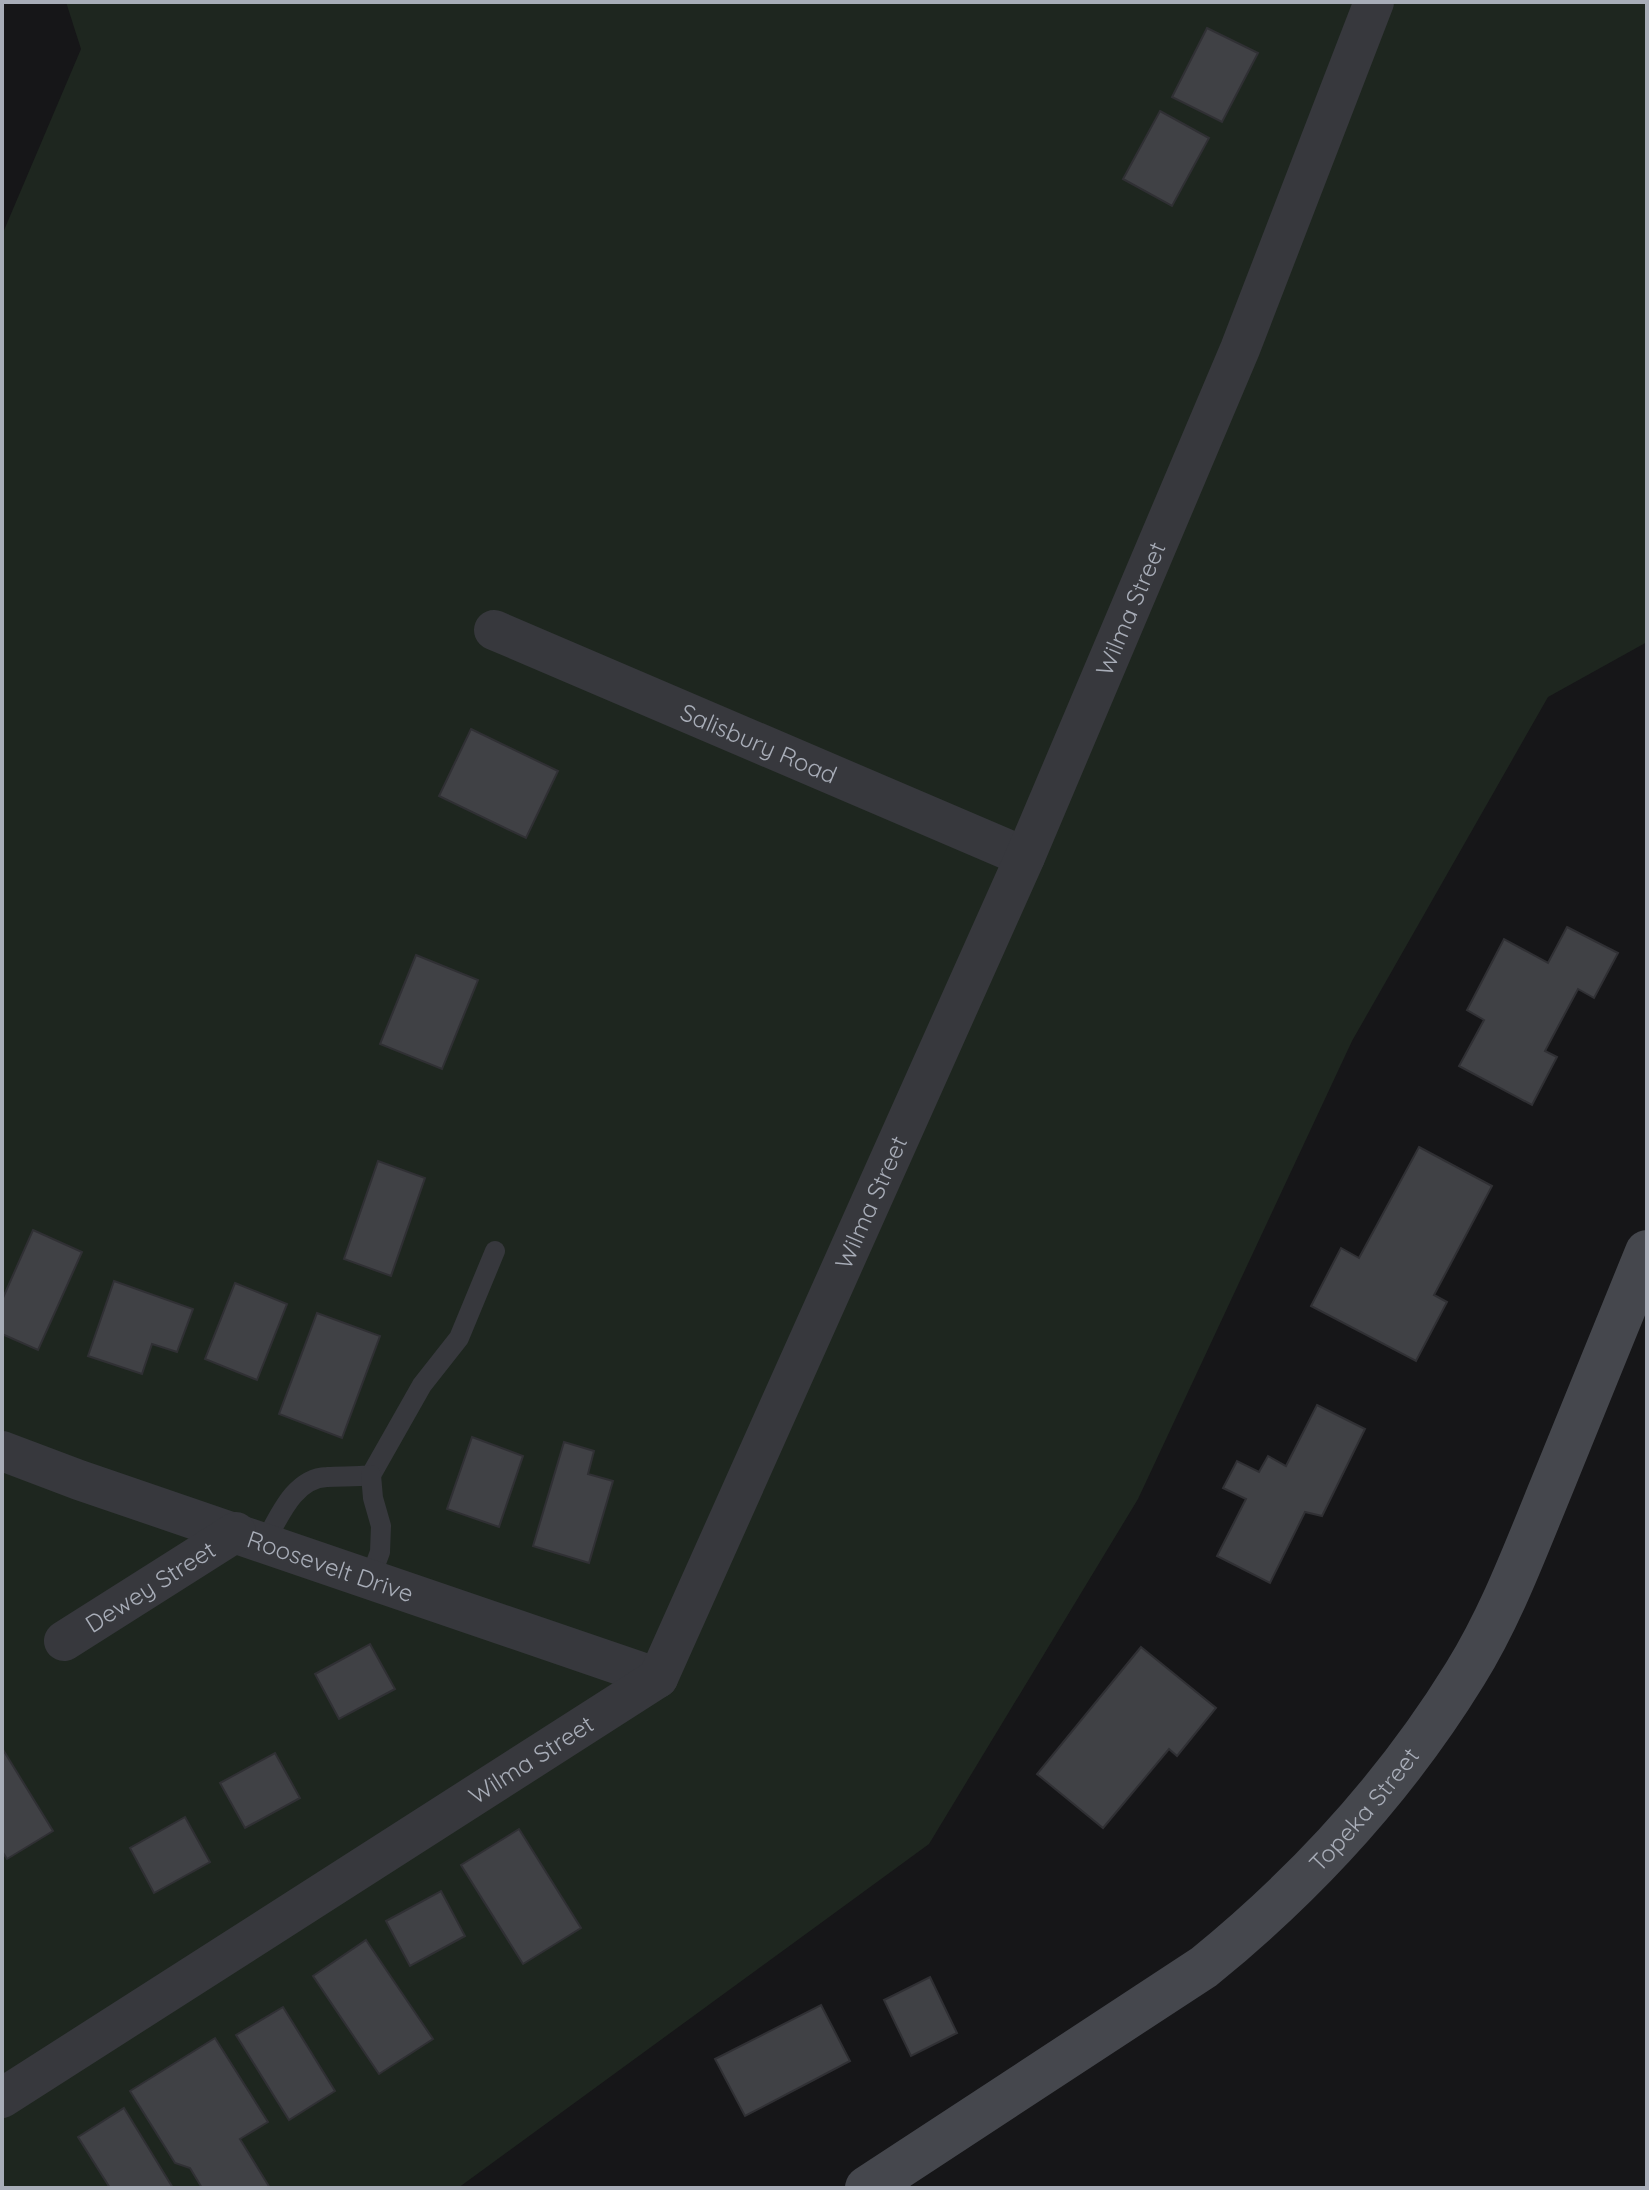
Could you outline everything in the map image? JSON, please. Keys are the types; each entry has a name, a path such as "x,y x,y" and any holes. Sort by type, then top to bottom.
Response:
{"street":[{"name":"Wilma Street","path":"2,2098 658,1678 1025,857 1240,349 1374,2"},
{"name":"Salisbury Road","path":"494,630 1025,857"},
{"name":"Topeka Street","path":"867,2188 1204,1967 1248,1931 1329,1853 1402,1767 1465,1674 1505,1600 1647,1252"},
{"name":"Roosevelt Drive","path":"2,1451 658,1678"},
{"name":"Dewey Street","path":"64,1641 250,1537"}],"lane":[{"path":"370,1579 380,1552 381,1526 373,1498 371,1475 422,1385 459,1338 495,1251"},
{"path":"250,1537 298,1488 323,1476 350,1478 371,1475"}],"shaded area":[{"path":"66,2 1647,2 1647,642 1548,697 1352,1041 1138,1499 929,1844 458,2188 2,2188 2,235 81,49"}],"building":[{"path":"1207,28 1258,53 1222,122 1172,97"},
{"path":"1160,111 1209,138 1172,206 1123,179"},
{"path":"471,729 558,771 526,838 439,796"},
{"path":"1567,927 1618,953 1594,998 1578,989 1545,1051 1557,1057 1532,1105 1459,1066 1484,1020 1467,1010 1504,939 1548,963"},
{"path":"416,955 478,980 442,1069 380,1044"},
{"path":"1419,1147 1492,1186 1434,1295 1447,1302 1416,1361 1311,1306 1341,1248 1359,1258"},
{"path":"378,1161 425,1178 391,1276 344,1259"},
{"path":"33,1230 82,1252 38,1350 2,1334 2,1300"},
{"path":"114,1281 193,1309 177,1352 152,1344 142,1374 88,1356"},
{"path":"235,1283 287,1304 257,1380 205,1359"},
{"path":"317,1313 380,1336 342,1438 279,1414"},
{"path":"1317,1405 1365,1429 1322,1516 1305,1512 1270,1583 1217,1556 1246,1499 1223,1488 1237,1461 1259,1472 1268,1456 1286,1466"},
{"path":"472,1437 523,1456 499,1527 447,1509"},
{"path":"564,1442 594,1451 588,1474 613,1481 589,1563 533,1546"},
{"path":"370,1644 395,1689 339,1719 315,1674"},
{"path":"1141,1647 1216,1708 1177,1756 1169,1749 1103,1828 1037,1774"},
{"path":"2,1748 53,1831 7,1859 2,1851"},
{"path":"275,1753 300,1798 245,1828 220,1783"},
{"path":"185,1817 210,1862 154,1893 130,1848"},
{"path":"519,1829 581,1928 523,1964 461,1865"},
{"path":"441,1891 465,1936 410,1966 386,1921"},
{"path":"366,1940 433,2039 379,2074 313,1976"},
{"path":"930,1977 957,2033 911,2056 884,2000"},
{"path":"821,2005 850,2061 745,2116 715,2059"},
{"path":"283,2007 335,2091 289,2120 236,2035"},
{"path":"215,2038 268,2122 240,2139 270,2188 202,2188 190,2168 175,2163 130,2091"},
{"path":"124,2108 173,2188 110,2188 78,2137"}]}
